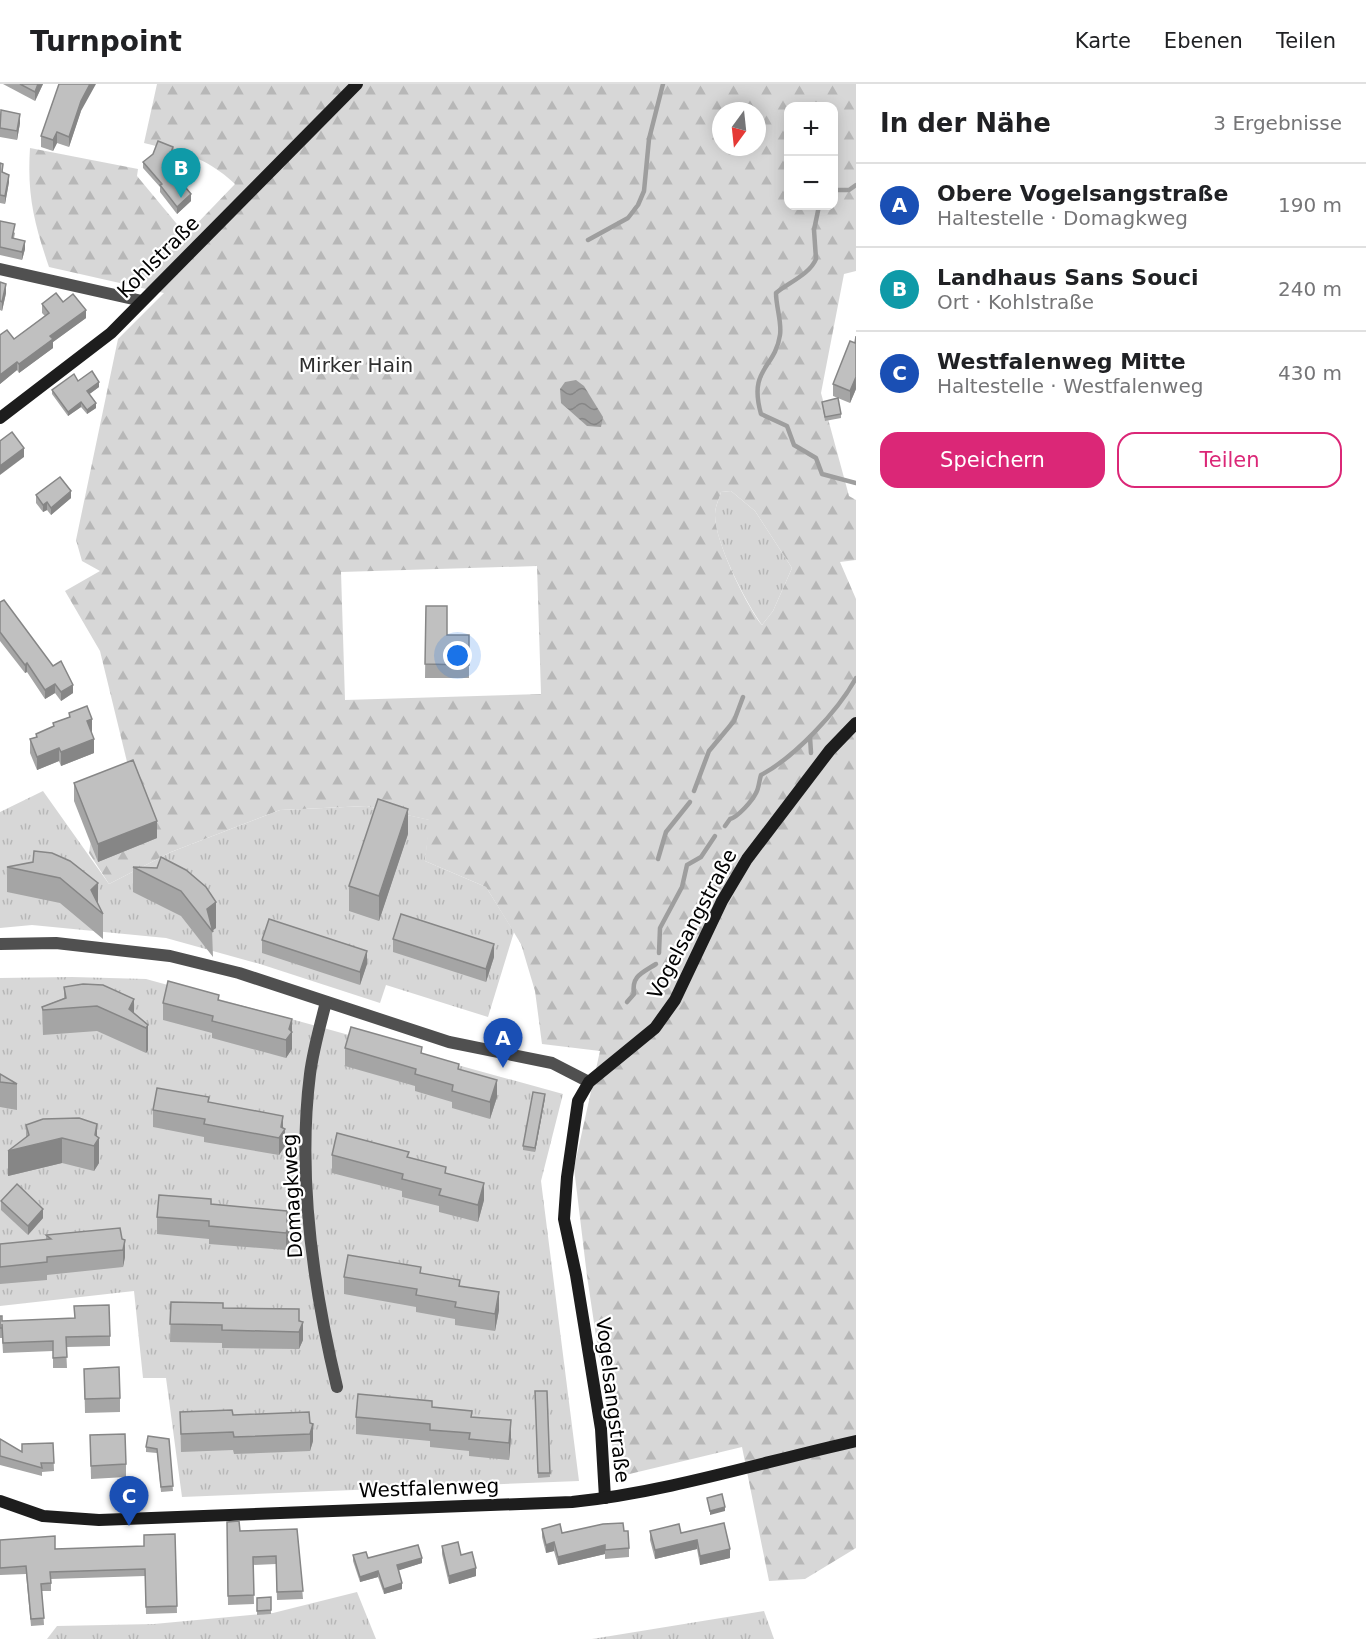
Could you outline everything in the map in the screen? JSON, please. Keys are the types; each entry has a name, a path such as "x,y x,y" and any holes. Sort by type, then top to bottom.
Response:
{"street":[{"name":"Kohlstraße","path":"0,418 111,333 357,84"},
{"path":"0,269 142,301"},
{"name":"Vogelsangstraße","path":"605,1498 601,1429 576,1275 564,1219 567,1177 578,1101 589,1082 655,1028 675,1000 722,901 747,859 830,750 856,723"},
{"path":"0,944 56,943 170,956 239,973 449,1042 552,1064 589,1082"},
{"name":"Domagkweg","path":"326,1002 310,1076 307,1170 319,1302 337,1387"},
{"name":"Westfalenweg","path":"0,1501 43,1516 99,1520 605,1498 856,1441"}],"green space":[{"name":"Mirker Hain","path":"157,84 856,84 856,271 844,274 821,393 849,496 856,500 856,560 840,562 856,599 856,1548 805,1579 769,1581 742,1447 617,1477 587,1276 574,1168 600,1051 542,1044 535,991 521,944 486,887 425,861 429,820 367,806 280,810 171,852 109,884 89,853 97,800 129,770 100,651 65,591 100,571 82,561 76,540 118,339 164,293 49,267 33,209 30,148 138,169 137,176 186,235 235,184 214,167 182,153 144,143","holes":["731,491 755,511 792,568 773,611 762,625 740,588 725,555 716,525 716,506 721,492","537,566 541,694 345,700 341,572"]},
{"path":"731,491 755,511 792,568 773,611 762,625 732,571 716,526 715,511 721,492"},
{"path":"43,791 109,884 171,852 280,810 367,806 430,820 425,861 486,887 514,932 488,1017 386,985 380,1003 260,964 166,938 32,925 0,928 0,812"},
{"path":"0,978 146,979 563,1094 541,1181 579,1481 182,1497 166,1378 143,1378 134,1291 0,1306"},
{"path":"357,1592 376,1639 47,1639 57,1626 154,1624 273,1613"},
{"path":"764,1611 774,1639 592,1639"}],"water":[{"path":"576,380 584,386 603,417 601,427 587,426 561,403 560,389 565,382"}],"building":[{"path":"20,84 38,84 35,92"},
{"path":"59,84 90,84 81,101 69,137 57,132 53,140 41,136"},
{"path":"1,110 20,114 17,131 0,128"},
{"path":"158,141 173,147 166,164 191,194 177,207 160,185 162,184 143,162 153,154"},
{"path":"0,163 3,164 2,172 9,175 5,196 0,195"},
{"path":"0,221 15,224 12,238 25,241 22,252 0,247"},
{"path":"0,282 6,284 2,302 0,301"},
{"path":"56,293 63,302 73,294 86,310 50,336 53,339 0,375 0,335 7,330 14,339 49,313 42,304"},
{"path":"856,336 856,377 850,391 833,384 850,341 855,343"},
{"path":"92,371 99,382 87,391 96,403 87,410 81,402 68,412 52,390 74,374 78,381"},
{"path":"838,398 841,414 825,417 822,402"},
{"path":"12,432 24,448 0,466 0,441"},
{"path":"60,477 71,491 51,508 47,502 43,505 36,495"},
{"path":"4,600 53,666 61,661 73,685 61,692 55,684 45,690 27,663 25,665 0,632 0,602"},
{"path":"426,606 447,606 447,635 469,635 469,665 425,664"},
{"path":"87,706 92,719 87,721 94,739 61,752 59,748 37,757 30,739 54,726 53,723 70,717 69,713"},
{"path":"133,760 157,821 98,844 74,783"},
{"path":"378,799 408,809 379,896 349,886"},
{"path":"34,851 52,853 70,861 98,883 91,890 103,914 60,878 7,867 33,862"},
{"path":"161,857 186,870 206,887 216,902 207,909 213,932 181,891 133,867 157,868"},
{"path":"401,914 494,944 486,969 393,939"},
{"path":"269,919 367,951 360,972 262,940"},
{"path":"168,981 219,995 218,1000 292,1019 289,1029 292,1032 286,1040 212,1021 213,1016 163,1003"},
{"path":"83,984 103,985 134,999 129,1009 148,1025 146,1028 97,1006 43,1010 42,1007 66,998 64,987"},
{"path":"351,1027 422,1047 421,1053 459,1064 458,1069 497,1080 490,1102 452,1091 453,1085 415,1074 416,1069 345,1048"},
{"path":"0,1074 17,1084 0,1082"},
{"path":"157,1088 209,1097 208,1102 283,1116 281,1127 285,1129 279,1138 204,1124 205,1119 153,1110"},
{"path":"533,1092 545,1094 535,1148 523,1146"},
{"path":"79,1118 97,1124 95,1135 99,1138 94,1146 62,1138 8,1151 29,1135 26,1125 43,1119"},
{"path":"337,1133 409,1152 407,1157 446,1167 445,1173 484,1183 478,1205 439,1195 441,1189 402,1179 403,1174 332,1155"},
{"path":"17,1184 43,1209 28,1226 1,1201"},
{"path":"159,1195 211,1199 211,1204 287,1211 287,1222 290,1223 286,1233 209,1226 209,1221 157,1217"},
{"path":"120,1228 122,1239 125,1240 123,1250 47,1257 47,1262 0,1267 0,1244 51,1239 46,1235"},
{"path":"348,1255 421,1267 420,1273 460,1280 459,1286 499,1292 495,1314 455,1307 456,1302 416,1295 417,1289 344,1277"},
{"path":"171,1302 223,1303 223,1308 299,1309 299,1321 303,1322 299,1332 222,1330 222,1325 170,1324"},
{"path":"109,1305 110,1336 66,1337 67,1357 53,1358 53,1341 3,1343 0,1316 2,1316 2,1321 75,1318 74,1306"},
{"path":"119,1367 120,1398 85,1399 84,1369"},
{"path":"535,1391 547,1391 550,1473 538,1473"},
{"path":"358,1394 432,1401 432,1407 472,1411 471,1417 511,1420 509,1443 469,1439 470,1433 430,1430 430,1424 356,1417"},
{"path":"232,1410 233,1415 309,1412 310,1423 313,1424 310,1434 234,1437 233,1432 181,1434 180,1412"},
{"path":"125,1434 126,1464 91,1466 90,1435"},
{"path":"148,1436 169,1439 173,1486 161,1487 157,1449 146,1447"},
{"path":"0,1439 22,1452 22,1444 53,1443 54,1463 41,1463 42,1468 0,1456"},
{"path":"722,1494 725,1507 710,1511 707,1498"},
{"path":"239,1521 240,1531 297,1529 303,1591 277,1592 276,1556 253,1557 254,1595 228,1596 227,1522"},
{"path":"623,1523 624,1531 628,1531 629,1548 605,1550 605,1545 558,1557 554,1542 546,1545 542,1529 560,1524 562,1533 603,1524"},
{"path":"724,1523 730,1549 700,1556 697,1540 655,1550 650,1531 679,1524 681,1533"},
{"path":"175,1534 177,1606 146,1607 145,1569 50,1572 51,1583 41,1584 44,1618 31,1619 26,1566 0,1568 0,1540 55,1536 55,1549 144,1546 144,1535"},
{"path":"458,1542 461,1555 472,1552 476,1568 449,1576 442,1546"},
{"path":"418,1545 422,1558 397,1565 402,1583 384,1589 378,1571 360,1577 353,1555 366,1552 368,1558"},
{"path":"271,1597 271,1610 257,1611 257,1598"}],"waterway":[{"path":"588,240 628,218 638,205 644,191 649,139 663,84"},
{"path":"838,190 849,190 856,185"},
{"path":"818,210 814,230 816,259 804,274 776,293 780,335 773,355 760,378 758,399 761,414 787,426 794,445 816,458 822,474 856,483"},
{"path":"725,826 751,800 757,791 761,775 788,757 814,732 838,705 856,678"},
{"path":"694,791 709,751 734,721 743,697"},
{"path":"810,737 811,753"},
{"path":"658,859 666,832 690,802"},
{"path":"659,953 660,928 682,887 687,865 701,857 715,836"},
{"path":"627,1002 634,994 636,979 656,964"}],"place":[{"name":"Landhaus Sans Souci","path":"181,198"},
{"name":"Obere Vogelsangstraße","path":"503,1068"},
{"name":"Westfalenweg Mitte","path":"129,1526"}]}
